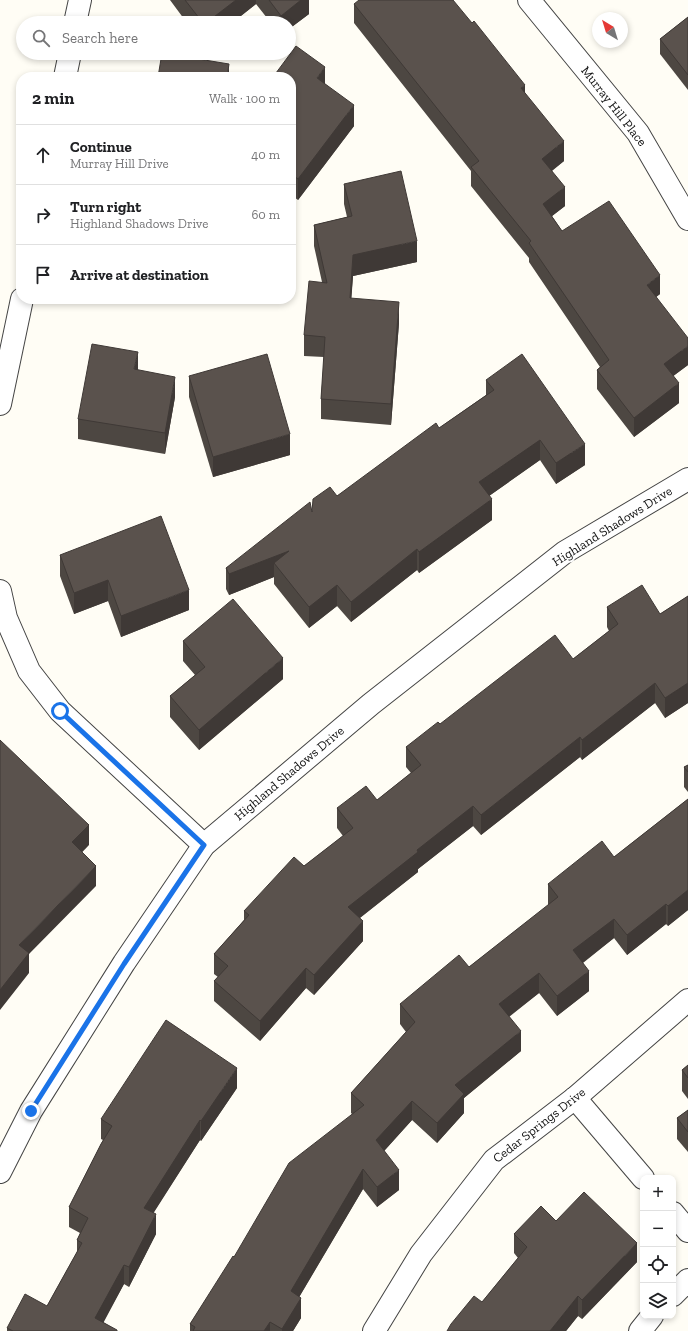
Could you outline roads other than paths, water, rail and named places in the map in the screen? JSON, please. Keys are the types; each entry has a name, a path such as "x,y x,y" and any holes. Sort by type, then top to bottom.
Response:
{"street":[{"path":"77,16 80,0"},
{"name":"Murray Hill Place","path":"529,0 638,133 688,219"},
{"path":"66,72 69,60"},
{"path":"0,404 21,304"},
{"name":"Highland Shadows Drive","path":"0,1172 31,1111 124,964 204,845 371,704 565,552 688,479"},
{"path":"0,591 6,618 29,671 60,711 204,845"},
{"name":"Cedar Springs Drive","path":"374,1331 421,1254 494,1160 575,1098 688,1000"},
{"path":"575,1098 640,1175"},
{"path":"676,1217 688,1231"},
{"path":"676,1292 688,1280"},
{"path":"640,1331 650,1319"}]}
